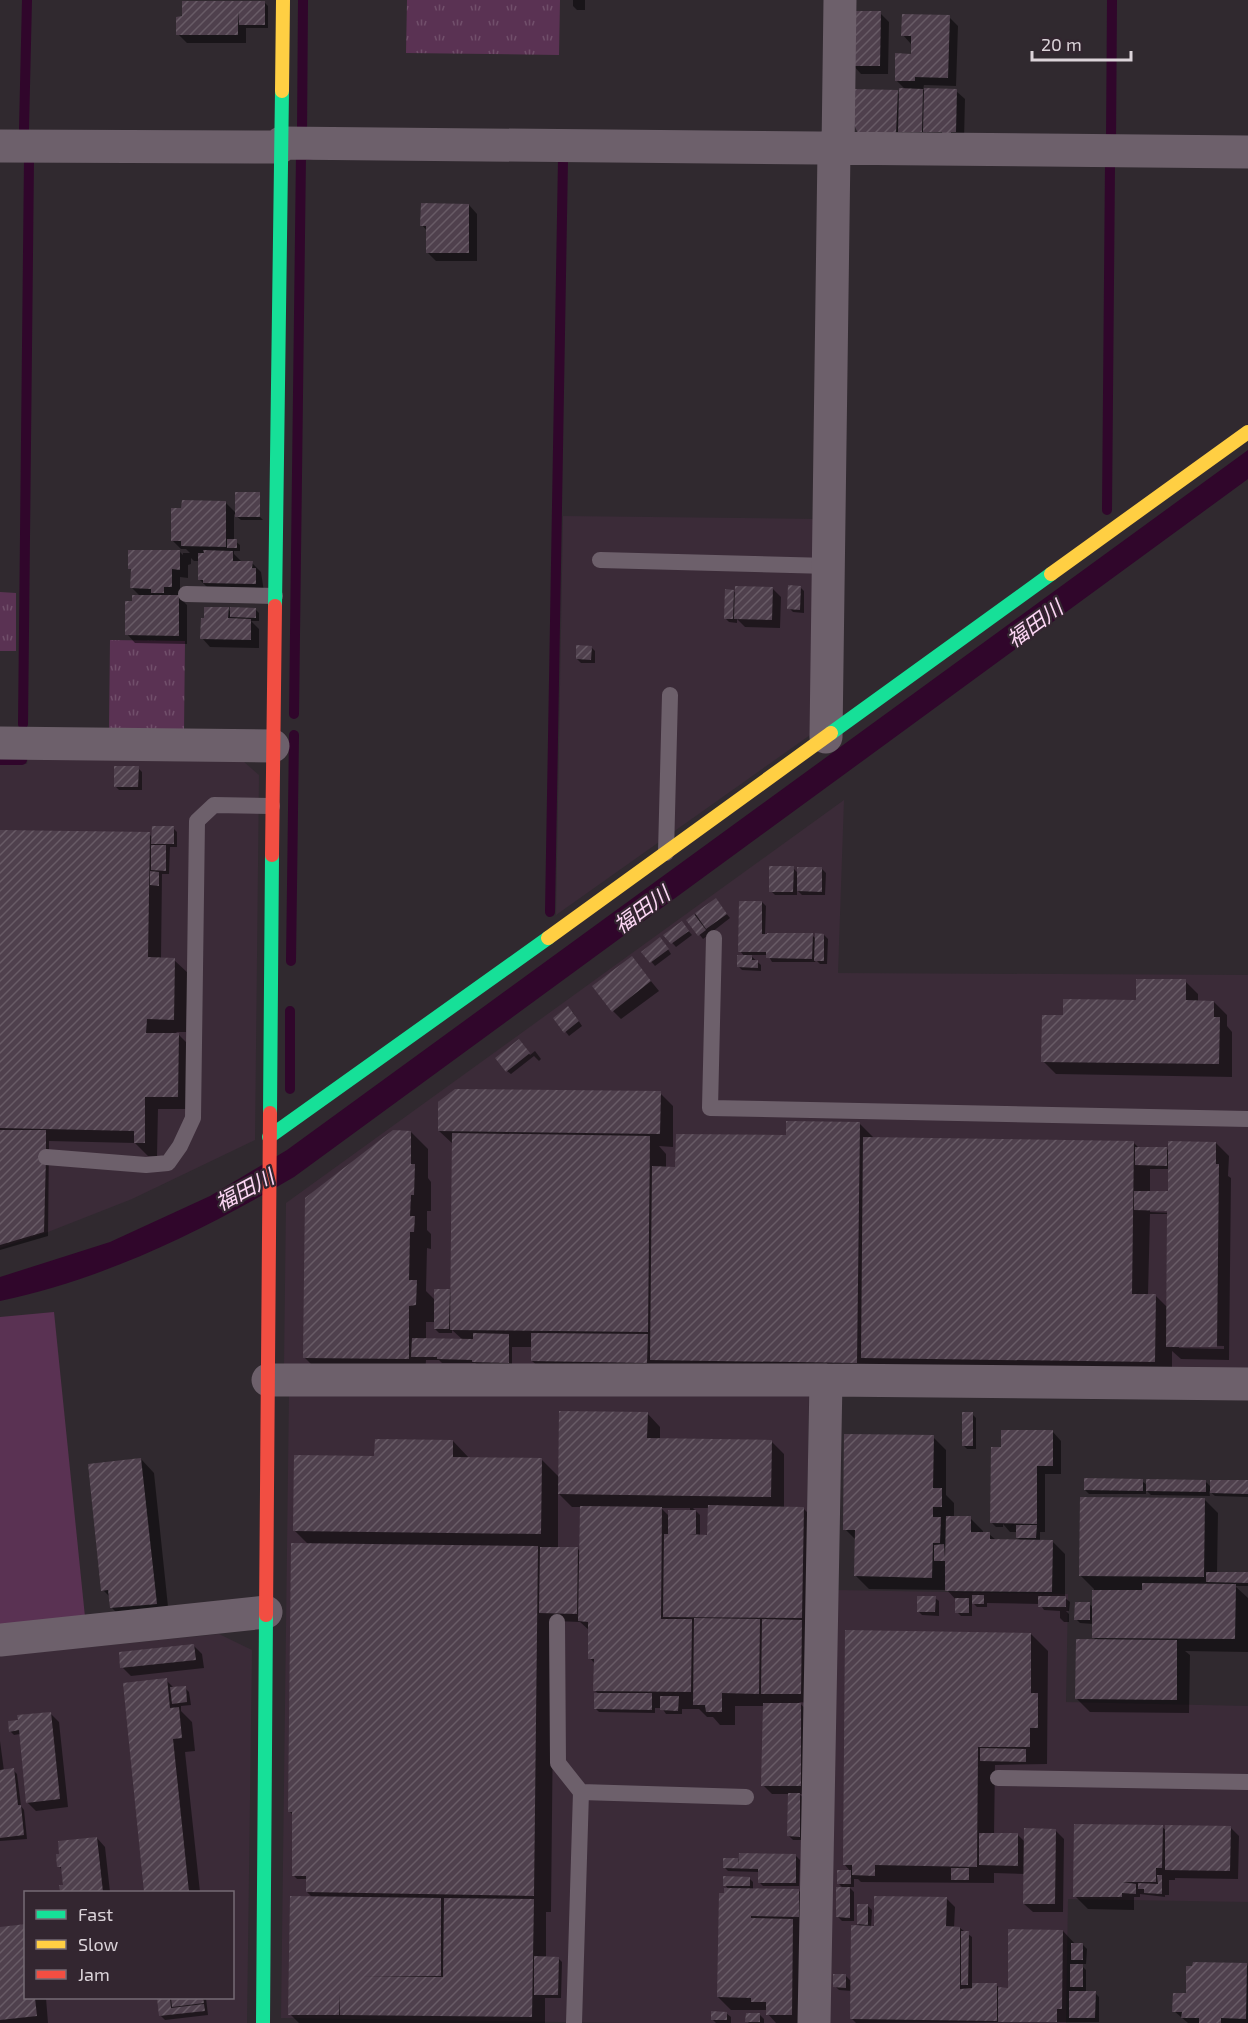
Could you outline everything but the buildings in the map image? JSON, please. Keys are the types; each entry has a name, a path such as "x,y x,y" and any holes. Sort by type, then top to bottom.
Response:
{"street":[{"path":"263,2023 274,596 283,0"},
{"path":"826,737 840,0"},
{"path":"0,146 280,145 1248,152"},
{"path":"269,1141 1248,432"},
{"path":"0,743 273,746"},
{"path":"268,1380 826,1380 1248,1384"},
{"path":"814,2023 826,1380"},
{"path":"0,1640 266,1612"}],"lane":[{"path":"600,560 829,566"},
{"path":"186,594 274,596"},
{"path":"666,854 670,695"},
{"path":"46,1156 146,1165 168,1163 180,1146 193,1118 196,821 214,805 272,806"},
{"path":"714,938 710,1108 1248,1119"},
{"path":"557,1622 558,1763 581,1792 574,2023"},
{"path":"998,1778 1248,1782"},
{"path":"581,1792 746,1797"}],"shaded area":[{"path":"563,516 817,519 813,733 556,915"},
{"path":"28,758 243,761 259,775 255,1140 132,1199 0,1248 0,764 27,764"},
{"path":"844,800 838,973 1248,975 1248,1370 284,1365 286,1203"},
{"path":"289,1392 809,1394 800,2023 281,2018"},
{"path":"836,1590 1068,1594 1066,1702 1248,1706 1248,1902 1068,1899 1066,2023 828,2023"},
{"path":"219,1634 252,1650 247,2023 0,2023 0,1656"}],"green space":[{"path":"407,0 560,0 559,55 406,53"},
{"path":"0,592 16,593 16,651 0,651"},
{"path":"110,640 185,641 184,731 109,730"},
{"path":"54,1312 85,1617 0,1626 0,1317"}],"water":[{"name":"福田川","path":"1248,450 1248,479 294,1177 224,1216 152,1251 77,1280 0,1301 0,1277 110,1242 210,1196 287,1150"}],"waterway":[{"path":"24,129 27,0"},
{"path":"302,133 303,0"},
{"path":"1111,142 1112,0"},
{"path":"294,714 301,155 310,155"},
{"path":"23,724 29,159"},
{"path":"550,912 563,159"},
{"path":"1107,510 1110,164"},
{"path":"291,961 294,735"},
{"path":"0,760 22,760"},
{"path":"290,1011 290,1089"}],"traffic: fast":[{"path":"275,606 282,91"},
{"path":"831,733 1051,574"},
{"path":"270,1113 272,855"},
{"path":"269,1137 548,938"},
{"path":"263,2023 266,1615"}],"traffic: slow":[{"path":"282,91 283,0"},
{"path":"1051,574 1248,432"},
{"path":"548,938 831,733"}],"traffic: jam":[{"path":"272,855 275,606"},
{"path":"266,1615 270,1113"}]}
